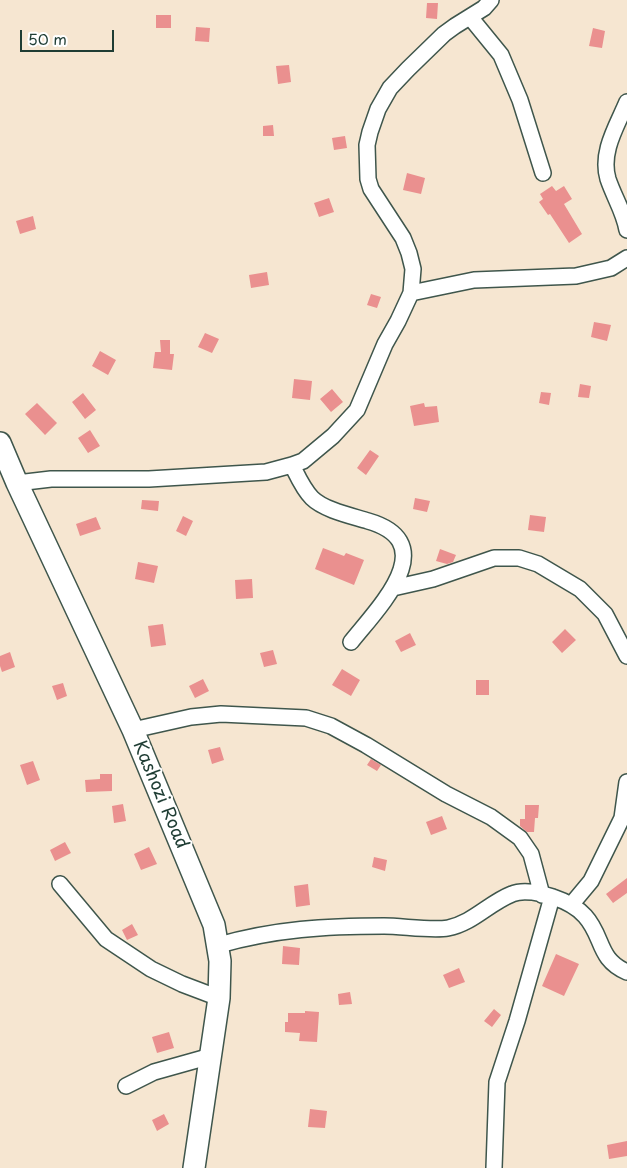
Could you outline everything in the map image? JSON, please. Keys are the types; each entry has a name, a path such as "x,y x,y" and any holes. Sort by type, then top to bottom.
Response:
{"main road":[{"name":"Kashozi Road","path":"0,443 9,472 133,730 214,925 219,945 219,998 194,1168"}],"street":[{"path":"9,472 51,479 158,479 266,472 292,466 303,461 333,436 357,410 385,344 398,321 410,293 413,269 409,253 403,238 371,189 368,179 367,145 378,109 390,88 444,34 484,8 491,0"},
{"path":"470,18 501,55 520,100 543,173"},
{"path":"627,102 609,143 606,158 608,178 625,218 627,230"},
{"path":"410,293 474,280 576,276 611,268 627,258"},
{"path":"292,466 306,491 314,500 378,524 391,531 403,546 404,558 401,572 393,588 351,642"},
{"path":"393,588 432,578 494,558 519,558 538,564 580,589 605,614 627,656"},
{"path":"133,730 191,717 221,714 306,718 330,726 366,745 446,794 491,817 520,838 530,854 547,896 517,1020 497,1082 494,1168"},
{"path":"571,905 591,881 622,818 627,782"},
{"path":"60,884 106,939 151,969 182,984 219,998"},
{"path":"219,945 245,938 317,927 384,926 446,928 460,925 512,894 523,892 547,896 571,905 586,917 610,962 627,972"},
{"path":"126,1086 154,1072 211,1056"}],"building":[{"path":"427,3 438,3 437,19 426,18"},
{"path":"156,15 171,15 171,28 156,28"},
{"path":"196,27 210,28 209,42 195,41"},
{"path":"593,28 605,31 602,48 589,46"},
{"path":"289,65 291,82 278,84 276,66"},
{"path":"273,125 274,136 263,136 263,126"},
{"path":"345,136 347,148 334,150 332,138"},
{"path":"407,173 425,178 421,194 403,190"},
{"path":"552,186 556,191 564,186 572,199 564,204 582,234 569,243 550,214 548,215 539,202 543,199 540,194"},
{"path":"329,198 334,212 319,217 314,203"},
{"path":"33,216 36,229 20,234 16,221"},
{"path":"267,272 269,285 251,288 249,275"},
{"path":"371,294 381,297 377,308 367,305"},
{"path":"594,322 611,325 607,341 591,337"},
{"path":"205,333 219,339 212,353 198,347"},
{"path":"160,340 170,340 170,354 174,354 172,370 153,368 155,352 161,352"},
{"path":"100,351 116,360 108,375 92,366"},
{"path":"294,379 312,381 310,400 292,398"},
{"path":"580,384 591,386 589,398 578,397"},
{"path":"332,389 343,402 331,412 320,399"},
{"path":"541,392 551,393 549,405 539,403"},
{"path":"83,393 96,410 85,419 72,402"},
{"path":"37,403 57,423 45,435 25,414"},
{"path":"424,403 425,407 437,406 439,422 414,426 410,406"},
{"path":"90,430 100,446 88,453 78,438"},
{"path":"370,450 379,456 366,475 357,468"},
{"path":"415,498 430,501 427,512 413,509"},
{"path":"142,500 159,501 158,511 141,509"},
{"path":"530,515 546,517 544,532 528,530"},
{"path":"183,516 193,521 186,536 176,531"},
{"path":"96,517 101,529 80,536 76,524"},
{"path":"323,548 344,556 346,553 364,560 354,585 315,569"},
{"path":"440,549 456,555 453,562 447,564 436,561"},
{"path":"138,562 158,566 154,583 135,579"},
{"path":"252,579 253,598 236,599 235,580"},
{"path":"163,624 166,645 151,647 148,626"},
{"path":"565,629 576,640 562,653 552,642"},
{"path":"410,633 416,645 401,652 395,641"},
{"path":"273,650 277,664 264,667 260,653"},
{"path":"10,652 15,667 2,672 0,656"},
{"path":"342,669 360,680 351,696 332,685"},
{"path":"203,679 209,691 195,698 189,686"},
{"path":"476,680 489,680 489,695 476,695"},
{"path":"63,683 67,696 57,700 52,686"},
{"path":"220,747 224,760 212,764 208,750"},
{"path":"371,759 381,765 377,771 367,765"},
{"path":"33,761 40,780 27,785 20,765"},
{"path":"100,774 112,774 112,791 86,792 85,780 100,779"},
{"path":"123,804 126,821 114,823 112,806"},
{"path":"525,805 539,805 538,818 535,818 534,832 527,832 520,826 520,819 525,819"},
{"path":"442,816 447,829 431,835 426,822"},
{"path":"65,842 71,853 55,861 50,850"},
{"path":"149,847 157,864 141,870 134,854"},
{"path":"374,857 387,860 385,871 372,867"},
{"path":"627,878 627,893 613,903 606,894"},
{"path":"308,884 310,905 296,907 294,886"},
{"path":"132,924 138,935 127,940 122,930"},
{"path":"283,946 300,948 299,965 282,964"},
{"path":"556,954 579,964 564,996 542,986"},
{"path":"459,968 465,982 449,988 443,975"},
{"path":"350,992 352,1004 339,1005 338,994"},
{"path":"494,1009 501,1015 492,1027 484,1021"},
{"path":"305,1011 319,1012 317,1042 299,1041 300,1033 285,1032 285,1022 288,1022 288,1013 305,1013"},
{"path":"169,1032 174,1048 157,1053 152,1037"},
{"path":"310,1109 327,1111 325,1128 308,1127"},
{"path":"164,1114 169,1124 157,1131 152,1120"},
{"path":"627,1141 627,1156 609,1159 607,1145"}]}
